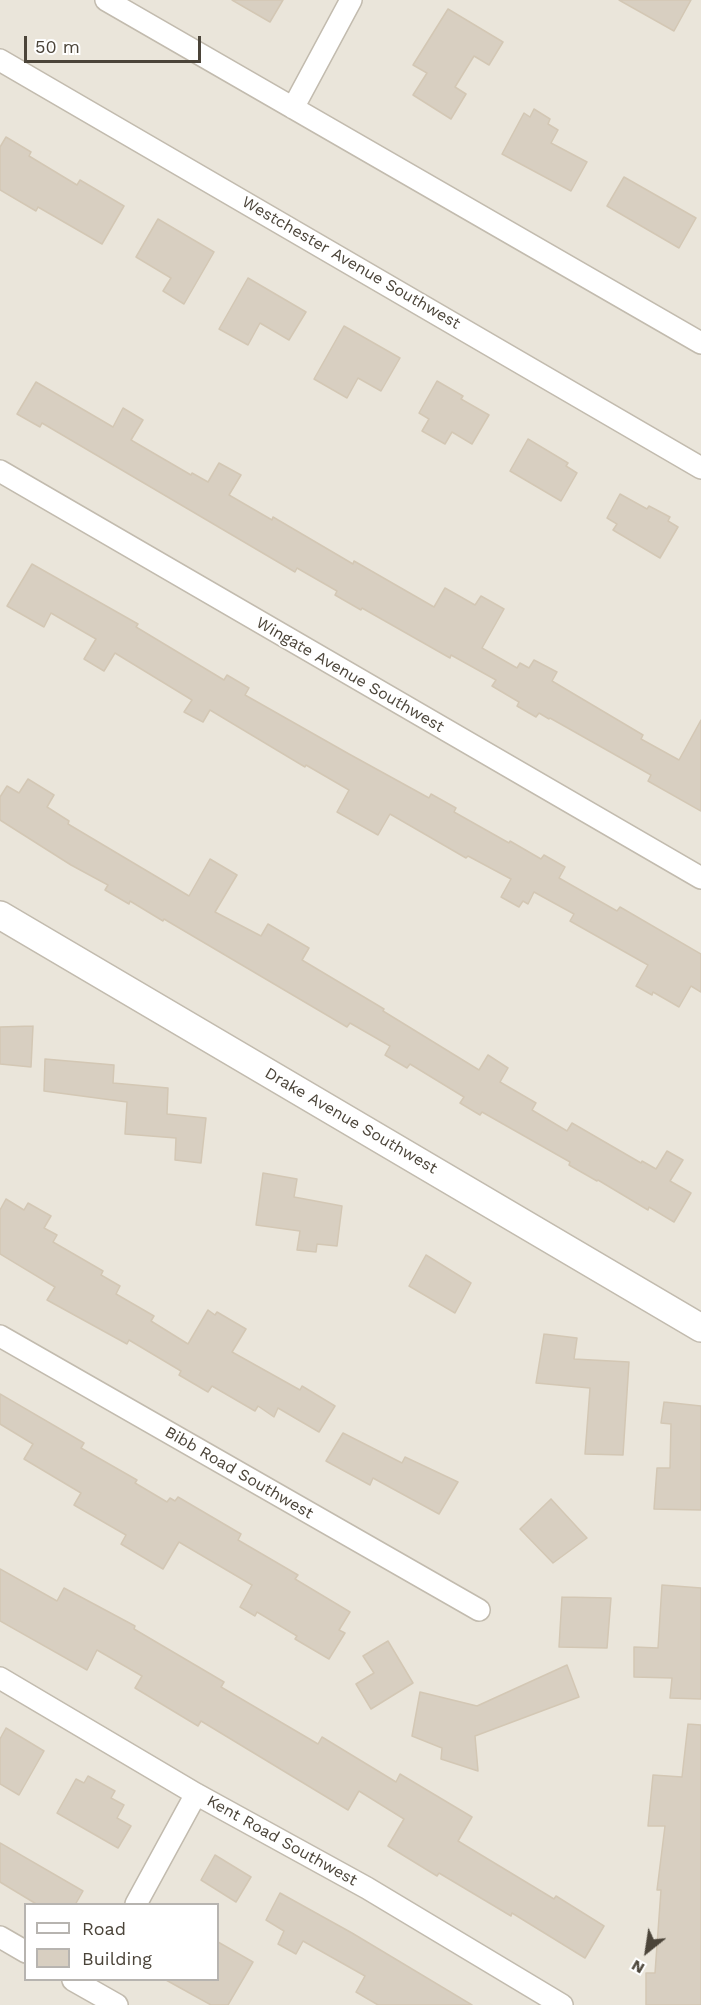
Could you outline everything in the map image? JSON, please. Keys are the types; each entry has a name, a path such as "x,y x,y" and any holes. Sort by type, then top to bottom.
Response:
{"street":[{"path":"106,0 701,343"},
{"path":"293,108 351,0"},
{"name":"Westchester Avenue Southwest","path":"0,60 26,73 701,468"},
{"name":"Wingate Avenue Southwest","path":"0,471 701,878"},
{"name":"Drake Avenue Southwest","path":"0,915 701,1328"},
{"name":"Bibb Road Southwest","path":"0,1336 479,1610"},
{"name":"Kent Road Southwest","path":"0,1678 196,1794 367,1888 562,2005"},
{"path":"137,1903 196,1794"},
{"path":"0,1937 24,1951"},
{"path":"86,1983 117,2005"}],"shaded area":[{"path":"0,0 701,0 701,2005 0,2005"}],"building":[{"path":"232,0 283,0 270,22"},
{"path":"619,0 691,0 674,31"},
{"path":"448,9 503,42 489,65 474,56 455,87 466,94 451,119 413,95 427,73 413,65"},
{"path":"534,109 550,119 548,124 558,130 551,143 587,162 571,191 502,154 524,113 530,117"},
{"path":"6,137 31,152 29,156 77,185 80,180 124,206 102,244 38,207 36,211 0,190 0,147"},
{"path":"624,177 696,218 679,248 607,206"},
{"path":"158,219 214,252 184,304 163,291 171,278 136,257"},
{"path":"248,278 306,312 289,340 260,323 248,345 219,329"},
{"path":"344,326 400,358 381,391 358,378 347,398 314,379"},
{"path":"437,381 463,396 461,399 489,415 472,444 452,432 445,444 422,431 429,419 419,413"},
{"path":"36,382 113,427 123,408 143,420 131,440 191,475 192,473 208,482 219,463 241,475 229,495 272,520 273,517 353,564 354,561 434,607 445,588 475,605 481,596 504,609 482,648 517,668 520,663 529,668 534,660 557,672 552,681 643,735 641,739 679,760 701,720 701,811 648,781 651,775 550,718 539,713 536,717 517,706 519,702 492,686 496,680 451,655 450,658 362,608 361,610 335,595 337,591 297,568 295,572 42,423 40,427 17,414"},
{"path":"528,439 568,463 566,466 577,473 561,501 510,471"},
{"path":"620,494 647,509 649,506 670,517 668,521 678,527 660,558 613,530 617,524 607,518"},
{"path":"32,564 138,624 136,627 224,680 227,675 249,688 245,695 429,798 431,794 456,808 454,812 509,843 510,841 541,859 544,855 565,867 559,878 617,911 620,907 701,954 701,992 691,986 679,1007 653,992 652,995 636,986 648,965 570,921 574,914 534,892 528,904 523,901 519,907 501,897 511,879 468,856 466,858 390,814 378,835 337,812 349,790 306,765 305,767 210,710 203,722 184,712 192,700 115,653 104,671 84,659 96,639 51,613 44,627 7,606"},
{"path":"28,779 54,795 47,807 69,821 68,824 189,896 210,859 237,875 215,912 261,936 268,924 309,948 302,960 479,1070 488,1055 508,1068 500,1082 536,1103 532,1110 567,1131 572,1123 641,1163 642,1161 656,1169 667,1151 683,1160 670,1181 691,1193 674,1222 649,1207 648,1210 569,1165 570,1162 482,1112 480,1115 460,1103 464,1097 410,1064 407,1068 385,1055 390,1046 350,1023 347,1027 164,919 163,921 130,901 129,904 105,890 108,885 71,865 0,820 0,797 7,786 19,793"},
{"path":"33,1026 31,1067 0,1064 0,1027"},
{"path":"45,1059 114,1065 113,1083 168,1088 167,1114 206,1118 201,1163 175,1160 176,1138 125,1134 127,1102 44,1091"},
{"path":"263,1173 297,1179 294,1197 342,1206 337,1246 317,1244 316,1252 297,1250 300,1231 256,1225"},
{"path":"6,1199 24,1210 28,1203 51,1216 44,1228 57,1235 53,1242 103,1271 101,1275 120,1286 116,1294 154,1316 151,1321 188,1344 208,1310 215,1315 217,1312 246,1329 232,1352 300,1390 302,1386 335,1406 319,1432 278,1408 274,1417 258,1406 255,1411 212,1386 208,1392 179,1375 181,1371 129,1340 127,1344 47,1300 55,1287 0,1254 0,1210"},
{"path":"426,1255 471,1283 455,1313 409,1286"},
{"path":"544,1334 577,1338 574,1359 629,1362 623,1455 585,1454 590,1388 536,1383"},
{"path":"0,1394 84,1443 81,1448 137,1480 135,1483 167,1502 170,1498 175,1501 178,1497 241,1534 238,1540 298,1575 295,1579 350,1612 339,1630 345,1633 329,1659 295,1639 297,1636 257,1612 255,1616 240,1607 252,1585 179,1542 163,1569 121,1544 126,1535 74,1505 81,1493 24,1459 33,1444 0,1424"},
{"path":"664,1402 701,1406 701,1510 654,1509 657,1468 670,1468 671,1424 661,1423"},
{"path":"343,1433 402,1463 405,1457 458,1482 439,1514 373,1478 370,1485 326,1461"},
{"path":"551,1499 587,1538 553,1563 520,1529"},
{"path":"0,1569 57,1601 64,1588 135,1626 134,1629 224,1682 221,1687 318,1744 322,1737 396,1782 400,1774 472,1817 458,1841 554,1899 556,1896 604,1926 585,1958 512,1913 511,1916 439,1873 437,1876 388,1846 404,1819 359,1791 348,1810 201,1721 198,1726 135,1688 142,1676 97,1650 87,1670 0,1621"},
{"path":"662,1585 701,1588 701,1699 670,1698 672,1678 634,1677 634,1647 658,1648"},
{"path":"562,1597 611,1598 607,1648 559,1647"},
{"path":"388,1641 413,1683 371,1709 356,1684 374,1673 363,1656"},
{"path":"567,1665 579,1697 475,1736 478,1771 441,1759 442,1748 412,1736 420,1692 477,1706"},
{"path":"688,1724 701,1725 701,2005 646,2005 646,1973 655,1973 661,1890 657,1890 665,1826 648,1826 653,1775 682,1777"},
{"path":"6,1728 44,1751 19,1795 0,1784 0,1739"},
{"path":"88,1776 115,1791 111,1798 124,1805 117,1818 131,1826 118,1848 57,1813 76,1779 84,1783"},
{"path":"0,1843 83,1891 76,1903 35,1903 0,1882"},
{"path":"215,1855 251,1877 236,1902 201,1880"},
{"path":"280,1893 472,2005 378,2005 356,1992 365,1976 303,1941 296,1954 278,1944 284,1931 266,1920"},
{"path":"219,1943 253,1962 228,2005 211,2005 168,1981 219,1981"}]}
